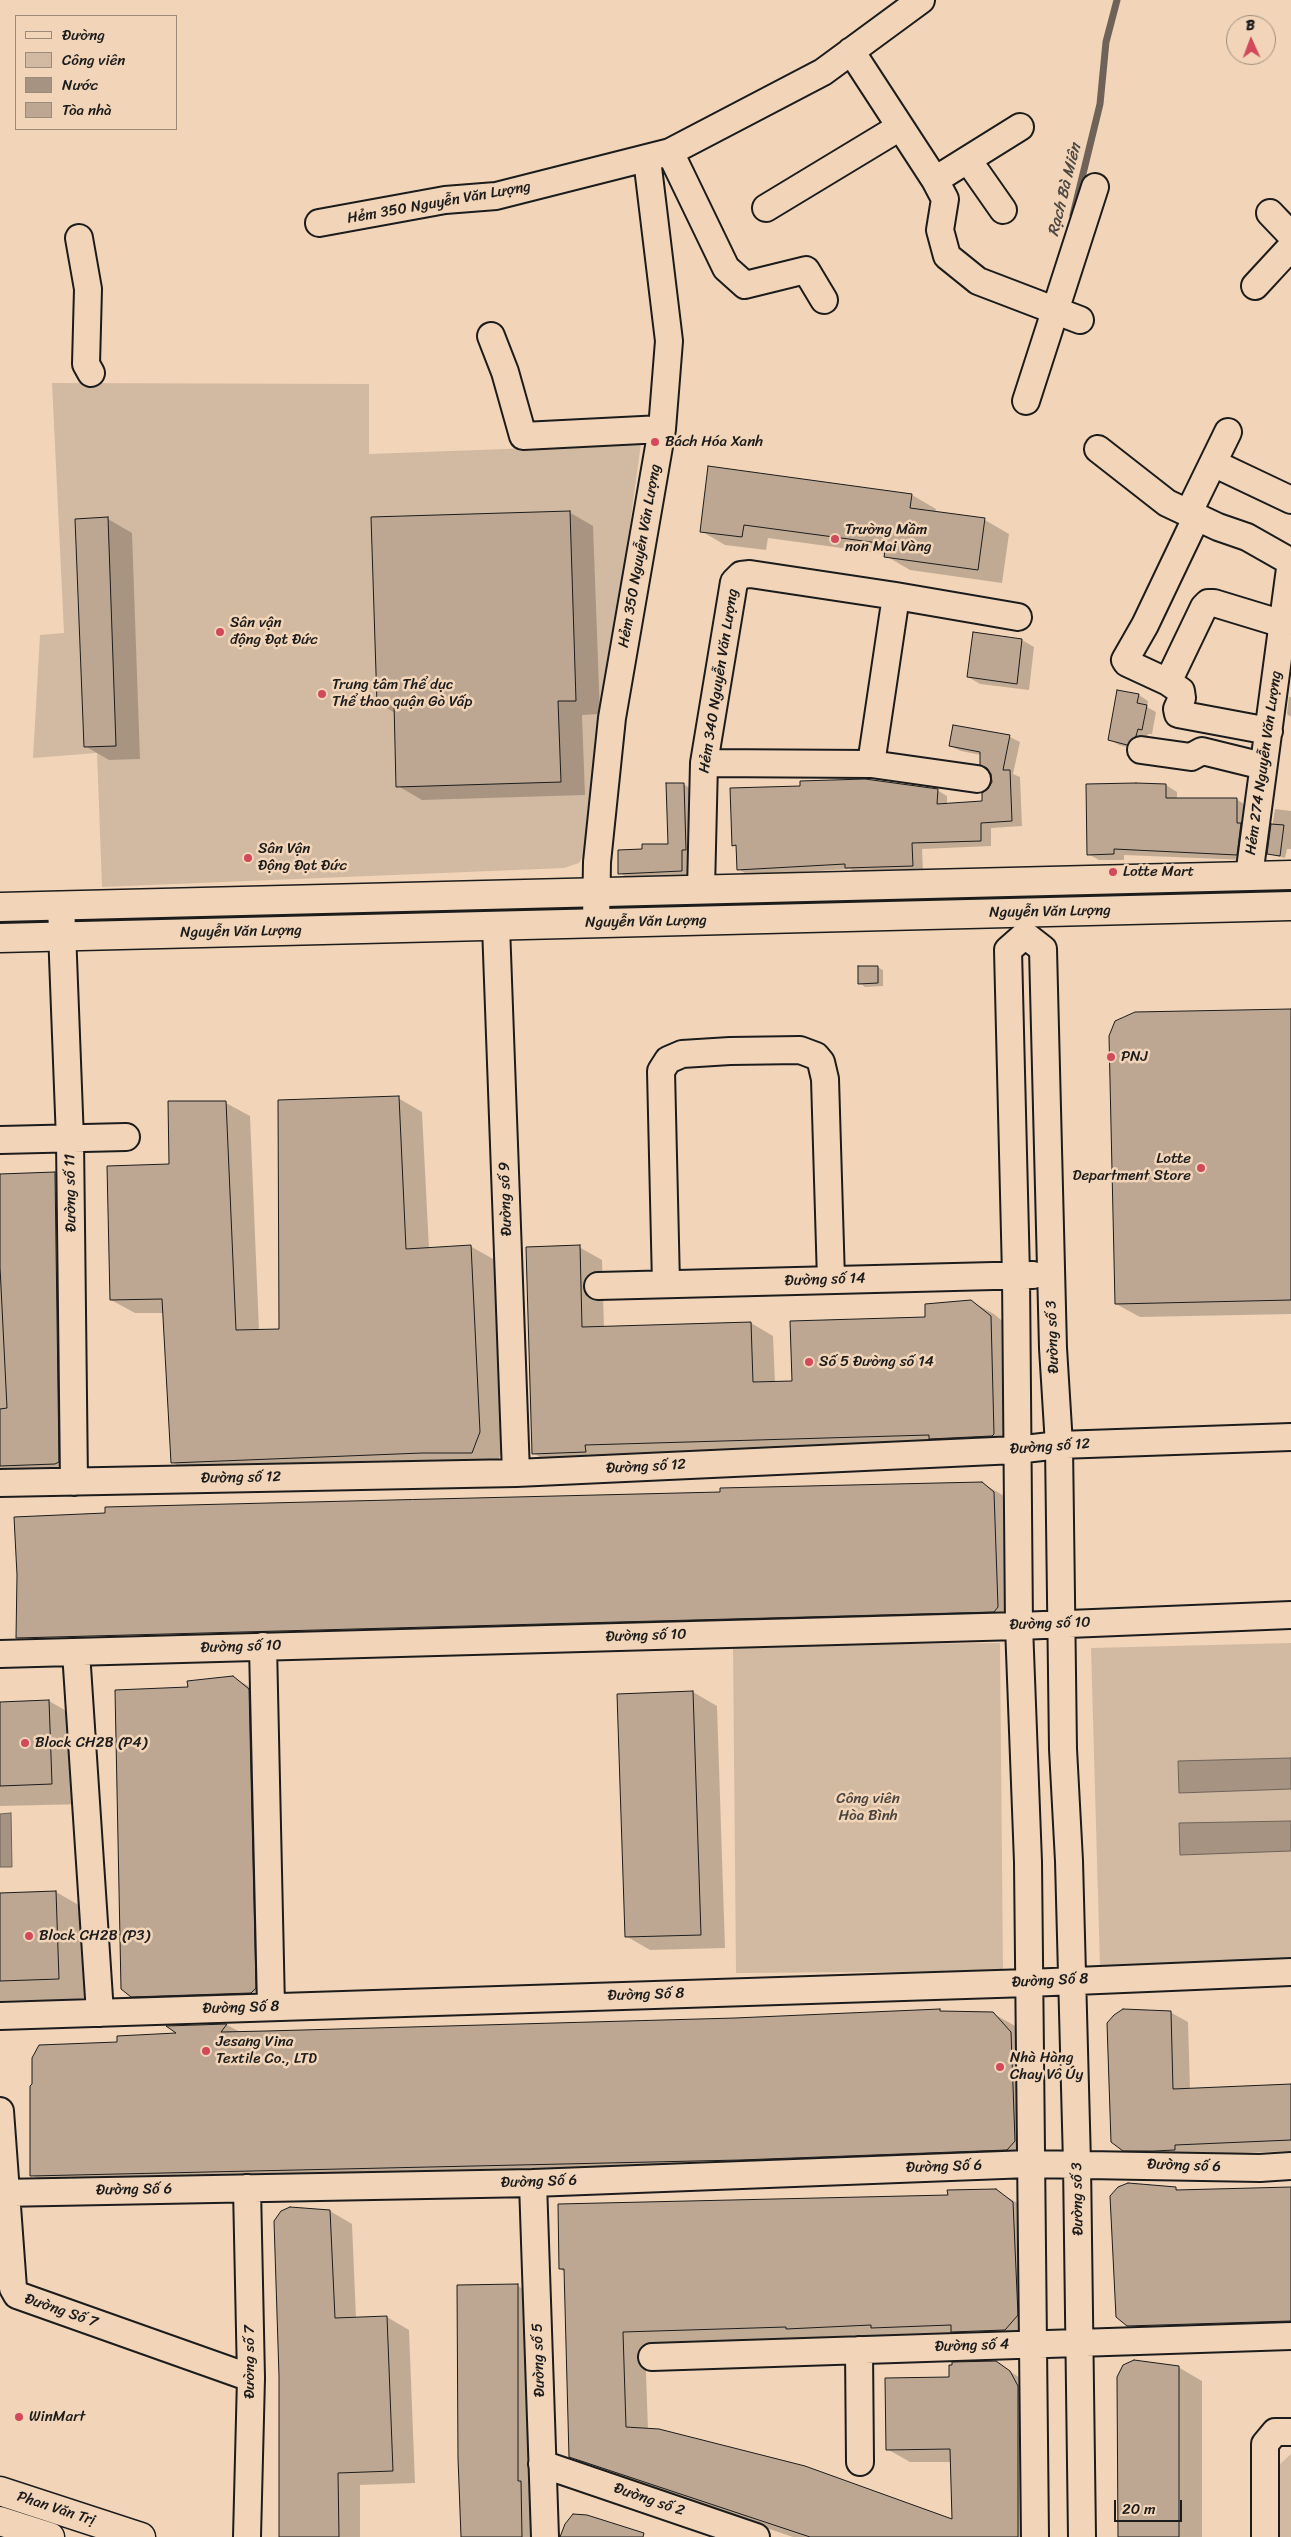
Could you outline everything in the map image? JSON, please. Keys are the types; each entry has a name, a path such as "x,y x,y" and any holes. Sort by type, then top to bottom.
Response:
{"street":[{"name":"Hẻm 350 Nguyễn Văn Lượng","path":"319,223 445,200 496,196 658,156 822,72 921,0"},
{"path":"851,51 935,180 944,199 940,230 947,256 978,281 1080,320"},
{"path":"766,208 900,127"},
{"path":"935,180 1020,127"},
{"name":"Hẻm 350 Nguyễn Văn Lượng","path":"596,923 595,892 612,718 662,429 669,341 658,156"},
{"path":"658,156 726,268 745,285 806,270 824,300"},
{"path":"968,160 1003,210"},
{"path":"1026,401 1095,187"},
{"path":"1270,213 1291,235"},
{"path":"79,238 88,289 86,364 91,373"},
{"path":"1255,286 1291,247"},
{"path":"491,336 505,372 523,436 662,429"},
{"path":"1228,432 1144,625 1125,656 1126,663 1168,682 1182,694 1176,709 1178,714 1269,731"},
{"path":"1098,449 1167,503 1218,527 1247,537 1291,562"},
{"path":"1213,463 1291,500"},
{"name":"Hẻm 274 Nguyễn Văn Lượng","path":"1248,876 1291,562"},
{"name":"Hẻm 340 Nguyễn Văn Lượng","path":"701,890 704,763 734,582 741,576 750,574 1018,617"},
{"path":"871,764 896,596"},
{"path":"1168,682 1204,607 1208,603 1214,603 1283,624"},
{"path":"1141,750 1191,757 1202,751 1263,766"},
{"path":"704,763 871,764 977,779"},
{"name":"Nguyễn Văn Lượng","path":"0,907 1291,875"},
{"path":"1026,882 1025,924 1008,950 1016,1275 1019,1626 1022,1749 1028,1862 1035,2537"},
{"name":"Đường số 11","path":"61,905 70,1140 74,1482"},
{"name":"Nguyễn Văn Lượng","path":"0,938 596,923 1025,924 1291,906"},
{"name":"Đường số 3","path":"1025,924 1043,949 1051,1274 1059,1445 1063,1624 1063,1749 1069,1862 1082,2343 1082,2537"},
{"name":"Đường số 9","path":"496,926 516,1473"},
{"path":"666,1284 661,1072 668,1060 690,1052 800,1050 816,1056 821,1062 825,1078 831,1280"},
{"path":"0,1140 70,1140 126,1137"},
{"name":"Đường số 14","path":"598,1286 1051,1274"},
{"name":"Đường số 12","path":"0,1483 516,1473 1016,1450 1059,1445 1291,1437"},
{"name":"Đường số 10","path":"0,1654 1019,1626 1291,1615"},
{"path":"263,1646 270,2007"},
{"path":"76,1652 100,2013"},
{"path":"1022,1749 1063,1749"},
{"path":"1028,1862 1069,1862"},
{"name":"Đường Số 8","path":"0,2016 1028,1983 1291,1972"},
{"name":"Đường Số 7","path":"0,2111 3,2193 13,2288 17,2295 251,2378"},
{"name":"Đường Số 6","path":"3,2193 532,2183 1077,2163"},
{"name":"Đường số 6","path":"1077,2163 1260,2168 1291,2166"},
{"name":"Đường số 5","path":"532,2183 545,2537"},
{"name":"Đường số 7","path":"247,2188 251,2378 247,2537"},
{"name":"Đường số 4","path":"652,2357 1291,2336"},
{"path":"859,2350 860,2462"},
{"path":"1265,2537 1265,2444 1275,2432 1291,2432"},
{"name":"Đường số 2","path":"542,2464 756,2537"},
{"name":"Phan Văn Trị","path":"0,2491 141,2537"},
{"name":"Phan Văn Trị","path":"0,2521 50,2537"}],"green space":[{"name":"Trung tâm Thể dục Thể thao quận Gò Vấp","path":"52,383 369,384 369,454 641,444 585,853 579,863 564,868 102,887 97,753 33,758 40,635 64,633"},
{"name":"Công viên Hòa Bình","path":"1000,1643 1003,1971 736,1973 733,1645"},
{"path":"1291,1643 1291,1962 1100,1967 1091,1648"},
{"path":"1291,2454 1291,2537 1278,2537 1277,2473 1279,2465"}],"water":[{"path":"1291,1758 1291,1789 1179,1793 1178,1761"},
{"path":"11,1813 12,1867 0,1867 0,1814"},
{"path":"1291,1821 1291,1851 1180,1855 1179,1823"}],"building":[{"path":"708,466 912,494 910,508 985,518 978,570 884,557 886,544 744,525 742,537 700,532"},
{"name":"Trung tâm Thể dục Thể thao quận Gò Vấp","path":"570,511 576,701 558,701 561,782 396,787 394,703 377,704 371,517"},
{"path":"108,517 116,746 84,747 75,519"},
{"path":"973,632 1022,639 1017,684 967,677"},
{"path":"1117,690 1139,694 1137,703 1147,705 1142,730 1138,729 1136,736 1127,745 1108,740"},
{"path":"953,725 1010,735 1003,770 1010,770 1012,821 981,823 981,841 912,843 913,866 845,868 845,864 737,870 736,845 732,846 730,788 800,786 800,781 865,779 938,789 937,804 982,801 982,793 988,789 992,782 991,774 987,768 980,765 980,752 949,746"},
{"path":"666,783 684,783 686,850 682,850 682,871 618,874 618,850 642,849 642,844 668,844"},
{"path":"1086,784 1166,784 1166,798 1237,798 1237,823 1241,823 1237,855 1114,849 1114,854 1087,855"},
{"path":"1271,824 1284,825 1280,856 1267,854"},
{"path":"858,966 878,966 878,983 858,984"},
{"name":"Lotte Department Store","path":"1291,1009 1291,1300 1115,1304 1109,1036 1115,1021 1135,1012"},
{"path":"399,1096 406,1249 471,1245 480,1432 472,1453 422,1453 171,1463 162,1299 110,1300 107,1166 169,1164 168,1101 226,1101 236,1330 279,1329 278,1100"},
{"path":"55,1172 59,1462 55,1464 0,1466 0,1409 7,1408 0,1267 0,1174"},
{"path":"580,1245 582,1327 751,1322 753,1382 792,1381 790,1321 925,1317 925,1304 971,1300 991,1316 994,1434 992,1436 929,1439 929,1435 585,1445 586,1452 532,1454 526,1247"},
{"path":"982,1482 994,1492 998,1607 994,1612 16,1638 17,1575 14,1517 105,1513 105,1507 720,1492 720,1488"},
{"path":"233,1676 249,1689 256,1988 251,1993 131,1997 121,1989 115,1690 188,1687 187,1681"},
{"path":"693,1691 701,1935 625,1937 617,1694"},
{"name":"Block CH2B (P4)","path":"49,1700 52,1784 0,1786 0,1702"},
{"name":"Block CH2B (P3)","path":"56,1891 59,1979 0,1981 0,1893"},
{"path":"940,2009 940,2011 993,2012 1011,2032 1015,2141 1007,2150 740,2160 30,2176 30,2086 32,2084 32,2058 39,2045 117,2042 117,2036 176,2033 166,2026 227,2024 221,2032 735,2018"},
{"path":"1123,2009 1171,2011 1173,2089 1291,2084 1291,2140 1175,2145 1175,2150 1154,2151 1123,2151 1111,2142 1107,2023"},
{"path":"1128,2183 1176,2187 1176,2190 1291,2187 1291,2321 1127,2326 1116,2317 1110,2196 1118,2187"},
{"path":"996,2189 1013,2202 1018,2315 1005,2330 951,2332 951,2325 871,2328 871,2325 786,2329 786,2327 623,2332 626,2427 659,2429 805,2466 952,2519 950,2449 886,2450 885,2378 949,2377 949,2365 952,2365 952,2362 996,2361 1010,2371 1018,2386 1018,2537 810,2537 569,2457 564,2269 559,2269 558,2204 948,2195 947,2190"},
{"path":"290,2207 330,2210 335,2318 387,2316 393,2471 338,2473 339,2537 279,2537 279,2376 274,2221 281,2211"},
{"path":"518,2284 518,2481 521,2481 522,2537 461,2537 458,2458 457,2285"},
{"path":"1134,2360 1179,2366 1179,2537 1118,2537 1117,2377 1123,2365"},
{"path":"573,2514 587,2515 644,2533 643,2537 560,2537 565,2524"}],"waterway":[{"name":"Rạch Bà Miên","path":"1073,215 1100,104 1106,42 1117,0"}],"place":[{"name":"Bách Hóa Xanh","path":"655,442"},
{"name":"Trường Mầm non Mai Vàng","path":"835,539"},
{"name":"Sân vận động Đạt Đức","path":"220,632"},
{"name":"Trung tâm Thể dục Thể thao quận Gò Vấp","path":"322,694"},
{"name":"Sân Vận Động Đạt Đức","path":"248,858"},
{"name":"Lotte Mart","path":"1113,872"},
{"name":"PNJ","path":"1111,1057"},
{"name":"Lotte Department Store","path":"1201,1168"},
{"name":"Số 5 Đường số 14","path":"809,1362"},
{"name":"Block CH2B (P4)","path":"25,1743"},
{"name":"Block CH2B (P3)","path":"29,1936"},
{"name":"Jesang Vina Textile Co., LTD","path":"206,2051"},
{"name":"Nhà Hàng Chay Vô Úy","path":"1000,2067"},
{"name":"WinMart","path":"19,2417"}]}
